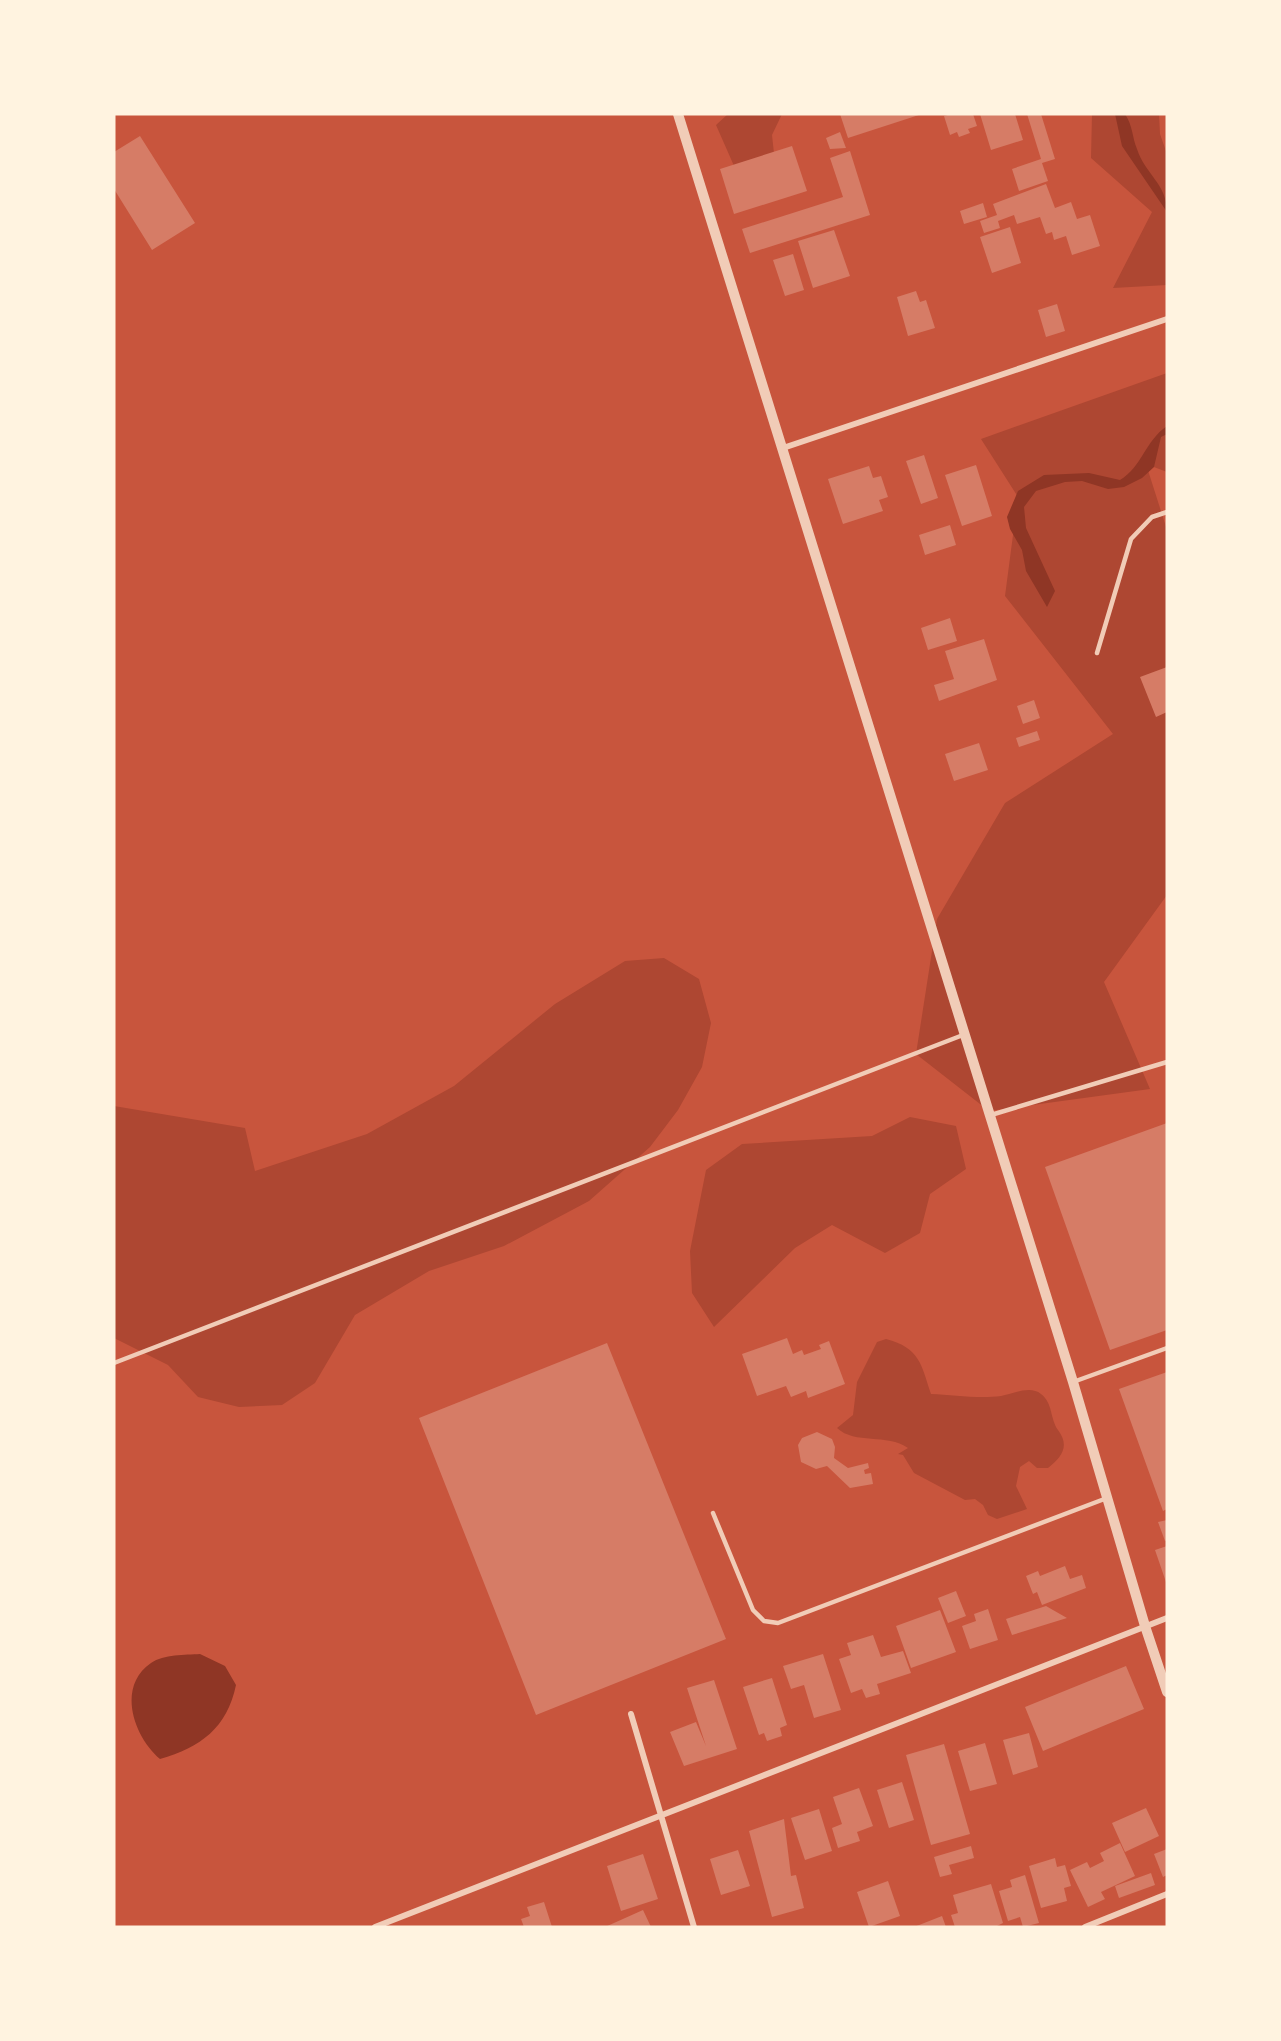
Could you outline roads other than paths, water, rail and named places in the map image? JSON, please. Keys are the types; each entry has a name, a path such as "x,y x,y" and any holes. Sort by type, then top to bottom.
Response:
{"street":[{"path":"678,114 963,1035 1073,1382 1145,1626 1167,1692"},
{"path":"783,448 1167,319"},
{"path":"375,1927 1167,1618"},
{"path":"631,1714 694,1927"},
{"path":"1085,1927 1167,1894"}],"lane":[{"path":"1097,652 1131,539 1152,517 1167,512"},
{"path":"114,1363 963,1035"},
{"path":"988,1115 1167,1062"},
{"path":"1073,1382 1167,1348"},
{"path":"713,1514 753,1610 764,1621 778,1623 1107,1498"}]}
